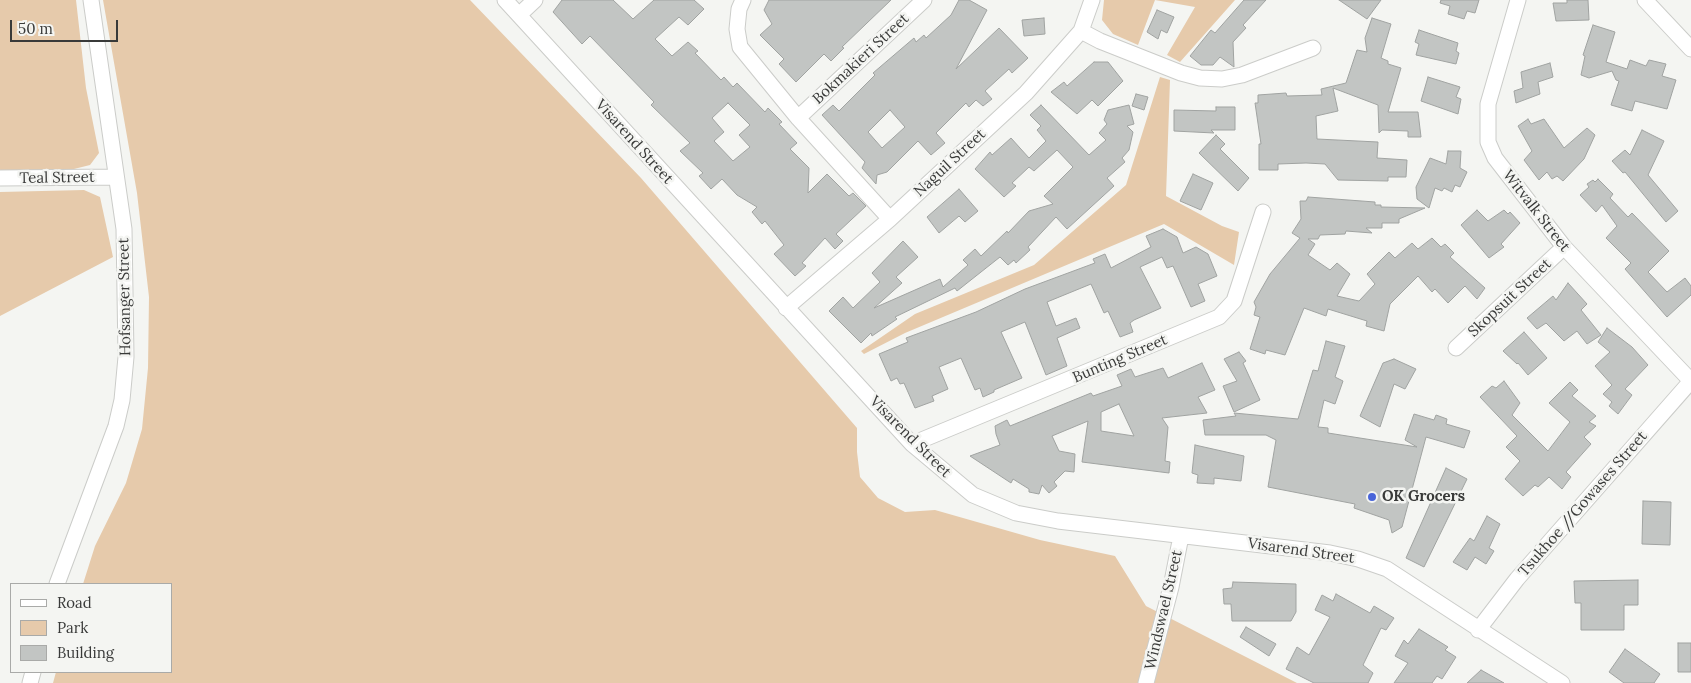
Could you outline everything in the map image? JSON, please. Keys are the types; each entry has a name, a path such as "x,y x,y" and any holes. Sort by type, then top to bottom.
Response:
{"street":[{"name":"Hofsanger Street","path":"57,583 116,426 122,400 126,357 124,229 114,177 91,0"},
{"name":"Visarend Street","path":"504,0 912,444 973,495 1016,513 1058,521 1330,553 1358,559 1387,569 1562,683"},
{"path":"519,15 535,0"},
{"path":"743,0 739,9 737,30 740,47 798,118 890,219"},
{"name":"Bokmakieri Street","path":"798,118 924,0"},
{"name":"Naguil Street","path":"786,308 890,219 1026,93 1081,31 1092,0"},
{"name":"Witvalk Street","path":"1518,0 1488,104 1488,142 1495,158 1564,248 1691,381"},
{"path":"1645,0 1691,49"},
{"path":"1081,31 1100,41 1200,78 1222,79 1242,75 1313,48"},
{"name":"Teal Street","path":"0,178 114,177"},
{"name":"Bunting Street","path":"912,444 1219,317 1234,301 1263,212"},
{"name":"Skopsuit Street","path":"1456,348 1564,248"},
{"name":"Tsukhoe //Gowases Street","path":"1478,630 1517,579 1691,381"},
{"name":"Windswael Street","path":"1146,683 1171,587 1181,536"}],"green space":[{"path":"0,0 76,0 86,88 99,153 90,165 62,172 0,171"},
{"path":"103,0 470,0 641,178 857,428 860,477 878,498 905,512 935,510 1040,540 1115,556 1146,606 1297,683 53,683 56,673 172,673 172,583 83,583 95,546 126,483 142,429 148,368 149,297 137,193"},
{"path":"1104,0 1155,0 1138,45 1113,34 1102,20"},
{"path":"1155,0 1235,0 1180,62 1167,55 1195,7"},
{"path":"1160,77 1170,80 1166,196 1222,226 1239,232 1234,265 1164,224 905,333 864,354 861,351 915,314 1034,265 1126,185"},
{"path":"84,190 100,197 113,257 0,316 0,192"}],"building":[{"path":"562,0 613,0 633,19 654,0 694,0 704,9 688,25 679,17 655,39 672,56 688,42 698,51 695,53 721,80 724,77 733,87 737,83 765,112 768,108 782,122 779,124 797,143 790,149 809,168 808,193 827,174 849,196 853,193 866,206 836,234 843,241 835,249 825,238 802,263 806,266 795,276 774,254 784,245 765,221 762,224 752,212 757,207 737,195 722,179 711,189 699,176 703,173 680,151 690,143 651,105 654,102 590,36 582,44 553,12","holes":["728,103 750,125 739,135 750,147 733,161 714,141 724,132 712,118"]},
{"path":"769,0 891,0 842,47 844,48 831,61 824,54 796,82 779,64 784,59 760,35 772,24 764,10"},
{"path":"959,0 969,0 987,10 956,69 999,28 1028,58 1012,73 1009,69 985,91 992,99 983,106 976,100 969,107 966,103 936,133 945,143 931,155 918,141 887,172 877,175 876,184 862,168 865,162 822,115 833,105 839,111 875,75 873,73 914,38 916,42 924,35 926,38 951,15","holes":["890,110 905,127 882,148 868,132"]},
{"path":"1244,0 1266,0 1243,25 1246,28 1233,42 1234,67 1220,57 1213,65 1201,65 1190,56 1211,30 1215,33"},
{"path":"1339,0 1381,0 1367,19"},
{"path":"1441,0 1479,0 1475,13 1467,11 1464,19 1448,14 1450,6 1440,3"},
{"path":"1567,0 1588,0 1589,20 1556,21 1553,3 1567,3"},
{"path":"1157,10 1174,17 1167,33 1161,30 1158,39 1147,32"},
{"path":"1044,18 1045,34 1024,36 1022,20"},
{"path":"1372,18 1391,24 1381,58 1388,61 1388,64 1401,68 1388,112 1418,112 1421,137 1408,137 1408,131 1382,130 1379,133 1378,105 1333,88 1338,111 1316,116 1317,139 1378,142 1377,158 1407,160 1406,177 1388,177 1388,181 1338,180 1325,164 1306,163 1278,164 1278,170 1259,170 1259,144 1261,144 1255,103 1258,103 1258,95 1286,93 1287,96 1322,95 1321,89 1346,83 1357,50 1367,52 1365,38"},
{"path":"1593,25 1615,32 1606,62 1627,69 1630,60 1646,66 1649,60 1666,64 1662,76 1676,80 1667,109 1635,101 1632,111 1611,105 1619,81 1616,80 1612,71 1589,78 1581,75 1585,56 1583,55"},
{"path":"1419,30 1458,43 1456,51 1459,53 1456,64 1416,55 1419,44 1415,42"},
{"path":"1094,62 1108,62 1123,81 1098,106 1092,100 1077,114 1051,92 1064,82 1067,86"},
{"path":"1550,63 1553,77 1538,82 1540,94 1516,103 1514,91 1523,88 1521,72"},
{"path":"1428,77 1460,87 1456,97 1461,99 1458,114 1421,101"},
{"path":"1136,94 1148,97 1144,110 1132,106"},
{"path":"1041,105 1089,155 1106,140 1099,133 1107,124 1104,120 1108,110 1129,105 1134,124 1127,126 1133,132 1129,150 1122,158 1125,162 1107,178 1114,186 1067,229 1056,217 1028,247 1030,250 1016,263 1014,260 1008,265 1000,257 957,291 955,288 895,317 897,319 872,336 871,333 861,343 829,311 843,297 853,308 880,282 872,273 903,241 918,257 896,277 902,283 874,308 940,279 943,287 968,265 963,260 975,249 981,256 1007,231 1008,233 1029,211 1053,204 1044,196 1073,167 1057,150 1034,171 1029,167 1012,183 1016,186 1004,197 975,169 990,152 992,155 1011,138 1029,158 1046,141 1037,130 1041,126 1030,115"},
{"path":"1216,107 1235,107 1235,130 1211,130 1214,133 1174,131 1174,110 1216,111"},
{"path":"1528,119 1531,124 1544,119 1564,148 1587,128 1595,135 1584,159 1563,181 1557,176 1552,179 1547,172 1539,180 1524,160 1532,151 1518,126"},
{"path":"1642,130 1664,141 1648,175 1678,211 1666,222 1625,172 1623,173 1612,161 1625,150 1630,155"},
{"path":"1216,135 1225,144 1220,149 1249,178 1238,191 1199,153"},
{"path":"1448,151 1461,151 1460,168 1467,172 1460,187 1455,185 1452,192 1444,188 1442,191 1435,188 1429,208 1417,199 1416,187 1430,158 1446,164"},
{"path":"1193,174 1213,183 1201,210 1180,201"},
{"path":"1598,179 1613,194 1610,198 1628,217 1632,213 1669,251 1648,272 1667,292 1685,278 1691,286 1691,295 1667,317 1625,269 1631,263 1606,238 1617,226 1602,205 1596,212 1580,195 1589,187 1587,184"},
{"path":"959,189 978,211 965,222 959,216 939,233 927,217"},
{"path":"1308,197 1375,202 1375,205 1381,205 1381,207 1425,208 1399,219 1399,223 1382,223 1382,228 1366,228 1372,233 1346,231 1345,234 1320,235 1318,239 1308,239 1315,244 1308,255 1330,270 1337,263 1350,274 1337,296 1359,301 1375,284 1367,274 1389,252 1395,258 1412,243 1418,249 1432,238 1441,247 1445,244 1454,253 1450,257 1485,288 1477,299 1465,286 1448,303 1435,289 1432,292 1418,276 1390,304 1384,331 1366,326 1367,321 1328,309 1326,316 1304,308 1285,355 1266,350 1265,354 1250,349 1260,317 1254,315 1256,307 1254,302 1270,274 1300,238 1292,233 1301,219 1300,201 1306,201"},
{"path":"1477,210 1488,221 1504,210 1508,214 1510,212 1520,223 1501,244 1504,247 1489,258 1461,225"},
{"path":"1163,229 1177,237 1183,253 1196,247 1208,254 1217,276 1198,284 1205,301 1191,307 1173,266 1167,268 1162,257 1140,267 1161,308 1130,323 1133,332 1120,337 1108,311 1104,313 1091,284 1047,302 1056,326 1076,318 1080,328 1057,338 1067,366 1046,375 1025,322 1001,332 1022,378 983,397 980,388 975,390 961,358 939,367 948,389 932,396 934,401 915,408 904,383 900,384 897,378 891,381 879,354 908,342 906,338 976,312 1025,289 1095,263 1093,259 1105,254 1111,268 1151,247 1146,236"},
{"path":"1568,283 1587,304 1581,310 1601,335 1587,344 1577,331 1564,341 1546,323 1537,329 1527,318 1553,296 1556,300"},
{"path":"1607,328 1632,347 1648,365 1625,389 1632,395 1618,414 1609,406 1612,402 1603,394 1612,385 1595,366 1610,352 1598,342"},
{"path":"1524,332 1547,358 1528,375 1518,363 1503,351"},
{"path":"1326,341 1345,346 1335,377 1343,381 1335,404 1324,400 1318,427 1328,428 1328,433 1417,447 1405,440 1414,414 1434,420 1436,415 1447,419 1446,424 1470,431 1464,448 1426,437 1402,527 1392,533 1389,520 1354,508 1355,504 1268,487 1276,440 1266,435 1205,435 1203,420 1236,416 1234,413 1298,419 1313,370 1318,371"},
{"path":"1239,352 1246,361 1243,363 1260,400 1234,412 1223,386 1237,381 1224,359"},
{"path":"1394,359 1416,369 1405,389 1394,384 1380,427 1360,416 1383,363"},
{"path":"1202,363 1215,390 1198,397 1207,413 1162,418 1168,427 1165,461 1170,462 1169,473 1082,462 1088,421 1052,436 1059,451 1075,454 1074,472 1065,471 1054,482 1057,486 1049,493 1042,485 1039,494 1029,492 1029,489 1013,479 1011,483 970,456 1000,445 995,426 1007,420 1010,426 1091,393 1093,396 1122,386 1117,375 1131,369 1135,377 1163,368 1168,378","holes":["1119,404 1134,436 1101,431 1101,412"]},
{"path":"1504,381 1520,403 1512,415 1548,451 1570,422 1549,403 1570,382 1578,390 1572,396 1596,416 1589,422 1596,426 1584,437 1591,444 1566,472 1571,477 1562,489 1549,477 1538,487 1535,485 1523,496 1505,479 1520,461 1506,447 1517,436 1480,397 1492,386 1496,388"},
{"path":"1195,445 1244,456 1241,481 1214,478 1214,484 1197,483 1198,475 1192,473"},
{"path":"1446,468 1467,479 1424,567 1406,558"},
{"path":"1643,501 1671,502 1670,545 1642,544"},
{"path":"1487,516 1500,524 1489,548 1494,551 1486,564 1475,557 1467,570 1453,562 1470,538 1474,541"},
{"path":"1638,580 1638,605 1624,605 1624,630 1581,630 1581,603 1575,603 1574,581"},
{"path":"1233,582 1296,584 1296,612 1291,621 1232,621 1231,604 1224,604 1223,589 1232,588"},
{"path":"1336,594 1370,613 1374,606 1394,618 1386,630 1381,628 1363,665 1373,673 1368,683 1314,683 1286,669 1297,647 1309,655 1330,617 1315,610 1322,595 1333,601"},
{"path":"1246,627 1276,644 1269,656 1240,637"},
{"path":"1419,629 1448,647 1445,650 1456,657 1442,679 1437,676 1432,683 1394,683 1408,663 1395,656 1404,640 1408,644"},
{"path":"1678,643 1691,643 1691,672 1678,672"},
{"path":"1625,649 1660,674 1654,683 1624,683 1609,672"},
{"path":"1481,670 1504,683 1467,683"}],"place":[{"name":"OK Grocers","path":"1372,497"}]}
